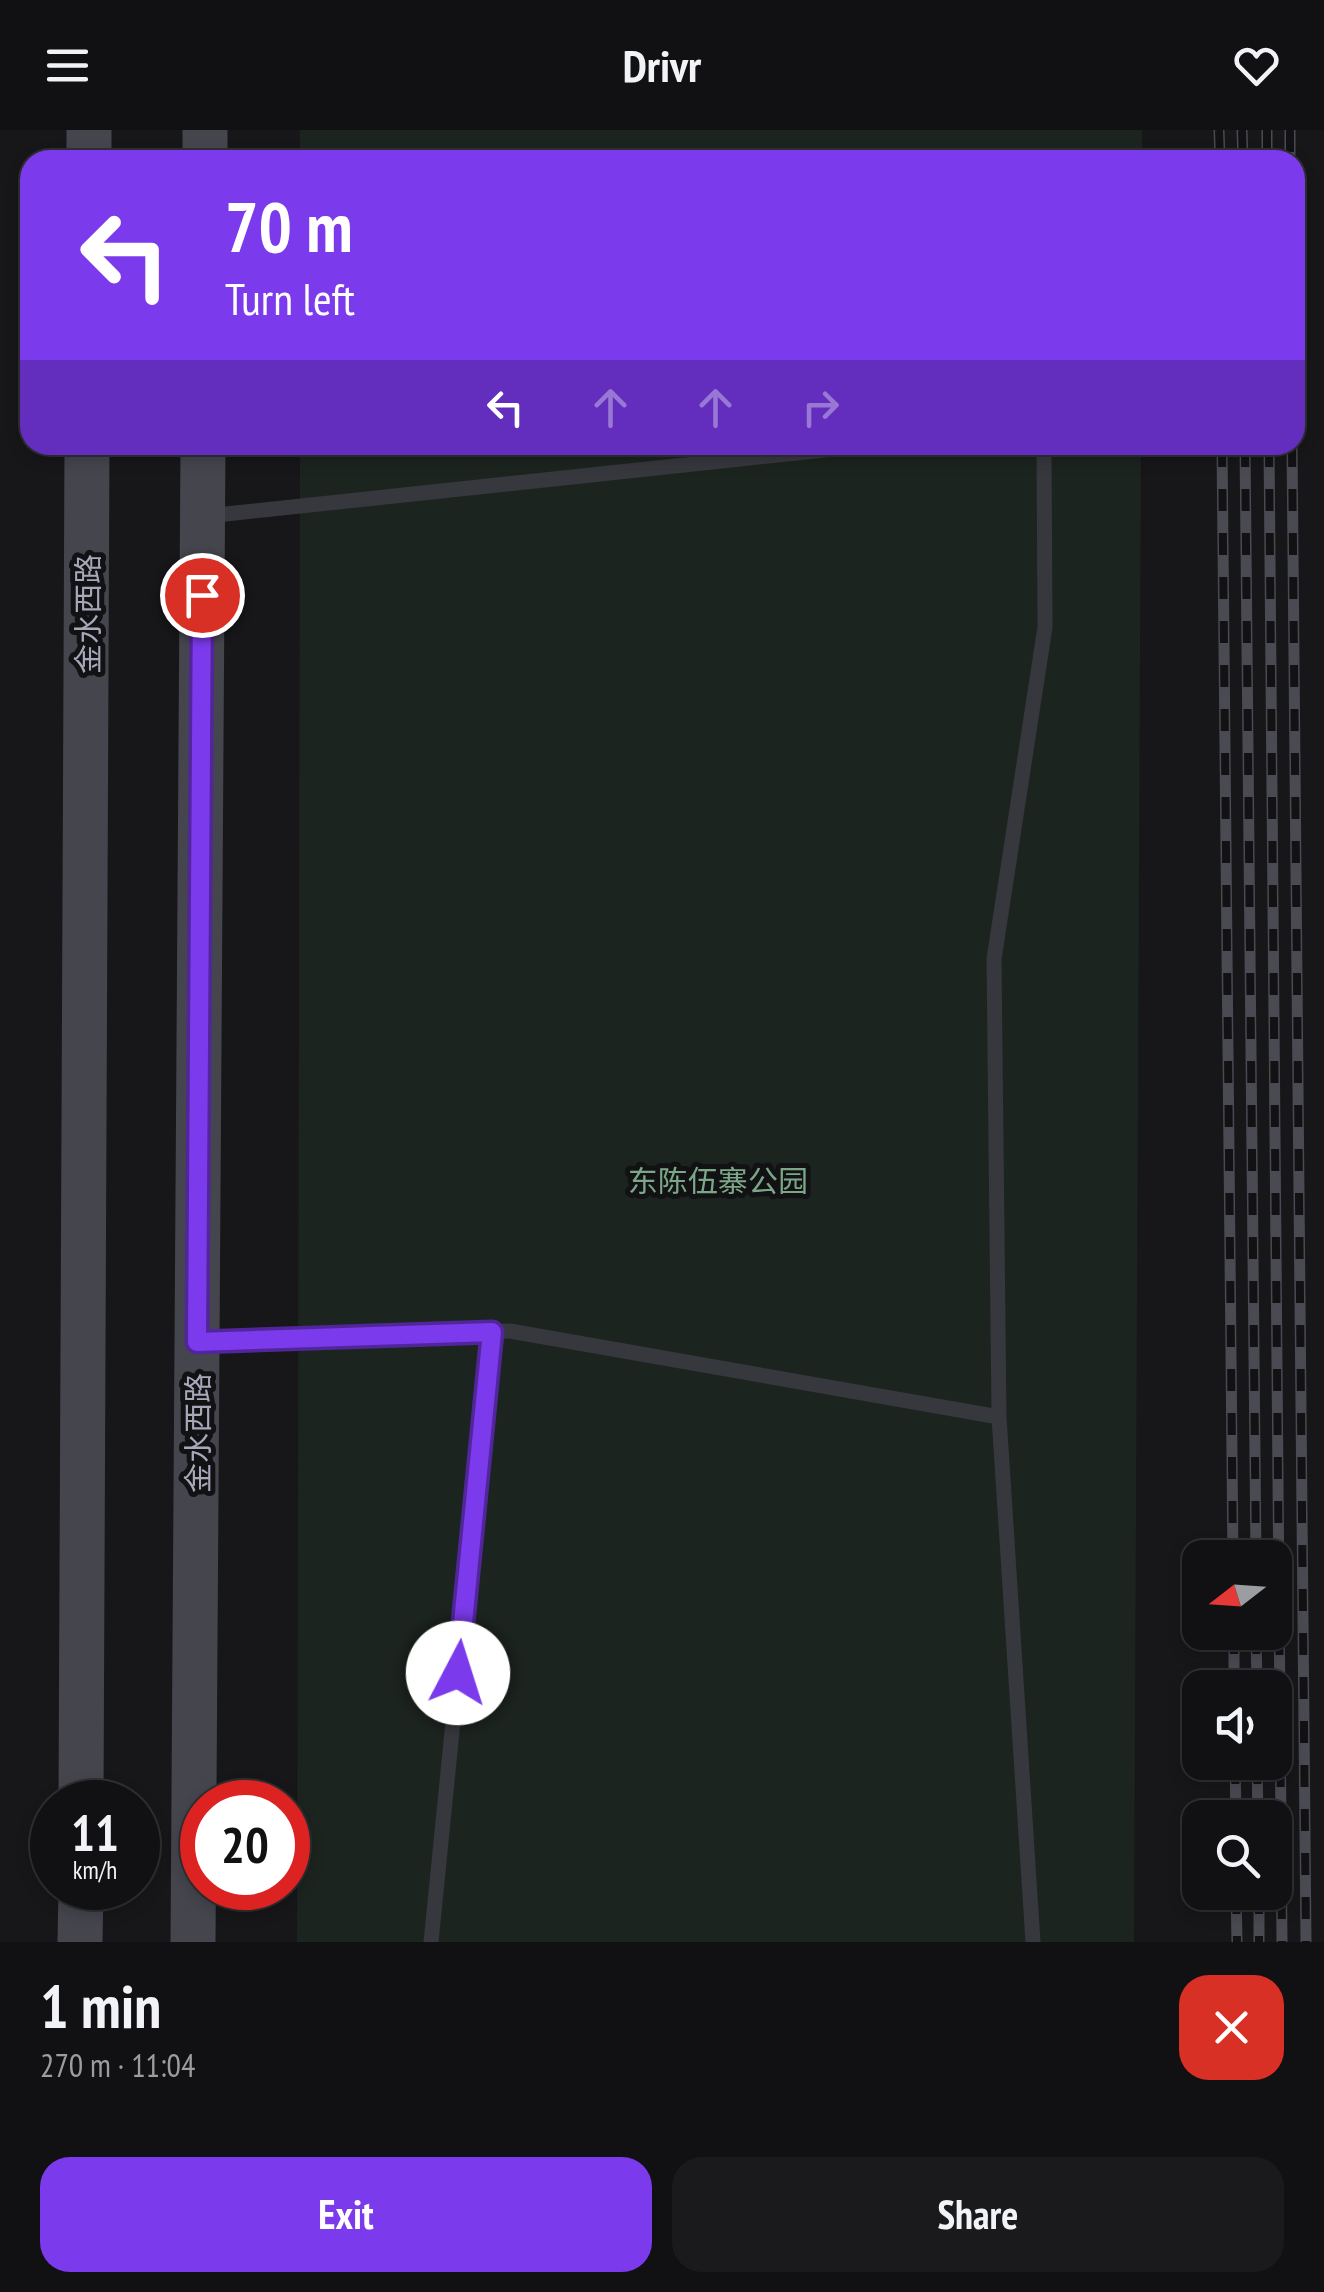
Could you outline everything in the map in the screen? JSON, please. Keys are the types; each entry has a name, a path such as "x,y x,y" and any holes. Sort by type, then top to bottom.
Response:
{"main road":[{"name":"金水西路","path":"81,1780 88,455"},
{"name":"金水西路","path":"193,1942 203,455"},
{"path":"80,1910 80,1942"}],"lane":[{"path":"202,516 778,455"},
{"path":"1034,1942 999,1417 994,959 1045,627 1044,455"},
{"path":"197,1342 510,1331 999,1417"},
{"path":"432,1942 492,1332"}],"green space":[{"path":"300,130 1142,130 1142,150 300,150"},
{"name":"东陈伍寨公园","path":"300,455 1141,455 1134,1942 297,1942 297,1910 310,1910 310,1780 297,1780"}],"railway":[{"path":"1219,130 1220,150"},
{"path":"1242,130 1243,150"},
{"path":"1267,130 1267,150"},
{"path":"1290,130 1290,150"},
{"path":"1222,455 1233,1540"},
{"path":"1245,455 1256,1540"},
{"path":"1269,455 1282,1942"},
{"path":"1292,455 1306,1942"},
{"path":"1234,1650 1234,1670"},
{"path":"1256,1650 1257,1670"},
{"path":"1235,1780 1236,1800"},
{"path":"1257,1780 1258,1800"},
{"path":"1236,1910 1237,1942"},
{"path":"1259,1910 1259,1942"}],"route":[{"path":"202,595 197,1342 492,1332 458,1673"}]}
